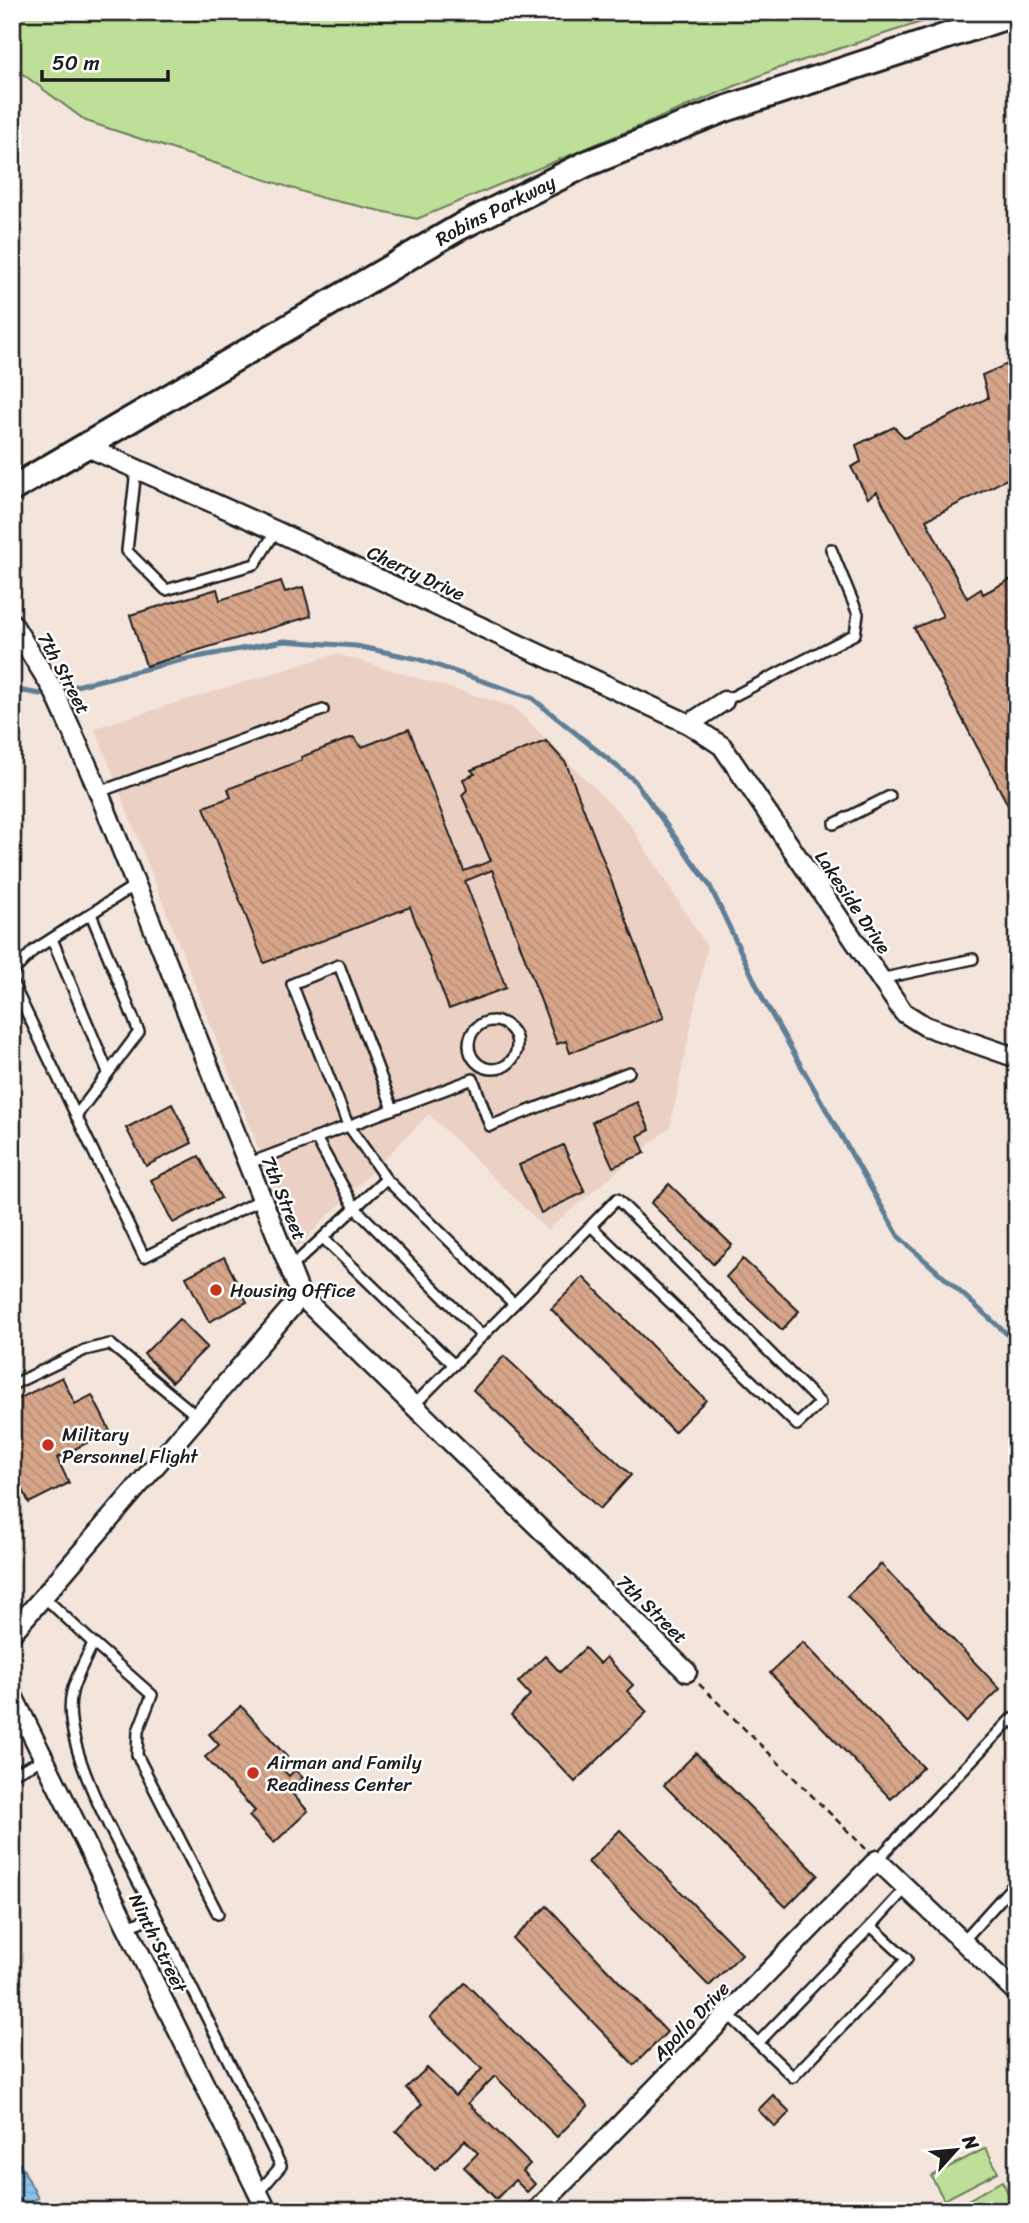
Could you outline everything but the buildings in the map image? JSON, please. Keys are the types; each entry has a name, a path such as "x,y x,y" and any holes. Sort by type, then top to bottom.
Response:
{"street":[{"name":"Robins Parkway","path":"12,489 458,228 586,164 725,109 1017,13"},
{"name":"Cherry Drive","path":"85,446 276,531 689,724"},
{"name":"7th Street","path":"12,623 54,691 99,792 301,1296 687,1672"},
{"path":"689,724 724,701"},
{"name":"Lakeside Drive","path":"689,724 722,746 903,1012 925,1026 1017,1058"},
{"path":"12,1633 301,1296"},
{"name":"Ninth Street","path":"12,1694 267,2211"},
{"path":"877,1860 1017,1993"},
{"name":"Apollo Drive","path":"536,2211 877,1860"}],"lane":[{"path":"136,470 127,551 166,590 255,564 276,531"},
{"path":"724,701 855,634 858,614 831,549"},
{"path":"99,792 323,710"},
{"path":"834,824 890,796"},
{"path":"12,973 34,950 137,884"},
{"path":"76,1116 139,1032 91,914"},
{"path":"52,939 108,1072"},
{"path":"880,979 973,959"},
{"path":"393,1109 339,965 292,984 348,1125 386,1179 514,1304"},
{"path":"12,982 144,1257 261,1199"},
{"path":"488,1021 504,1023 515,1035 515,1057 510,1064 496,1070 480,1066 474,1061 469,1045 474,1030 488,1021"},
{"path":"247,1164 473,1079 480,1066"},
{"path":"473,1079 491,1126 629,1072"},
{"path":"316,1138 355,1208 482,1336"},
{"path":"290,1268 386,1179"},
{"path":"413,1406 617,1199 820,1402 797,1425 591,1226"},
{"path":"323,1238 454,1365"},
{"path":"12,1385 85,1350 110,1343 198,1417"},
{"path":"44,1597 152,1695 138,1731 136,1755 218,1914"},
{"path":"93,1643 71,1694 79,1758 281,2166 258,2193"},
{"path":"877,1860 1011,1719 1017,1725"},
{"path":"12,1774 44,1759"},
{"path":"962,1942 1017,1881"},
{"path":"758,2043 872,1927 906,1888"},
{"path":"128,1928 155,1914"},
{"path":"728,2014 793,2077 906,1959 872,1927"}],"path":[{"path":"687,1672 877,1860"}],"shaded area":[{"path":"337,654 514,707 629,823 707,947 670,1127 547,1230 429,1114 297,1247 95,728"}],"green space":[{"path":"12,12 952,12 776,69 417,219 322,198 86,121 12,66"},
{"path":"986,2148 998,2172 944,2200 931,2176"},
{"path":"1002,2181 1015,2206 1007,2211 948,2211"}],"water":[{"path":"20,2163 38,2198 12,2211 12,2166"}],"waterway":[{"path":"68,688 186,659 284,641 356,646 418,659 532,698 634,780 710,886 764,1001 899,1237 1017,1343"},
{"path":"12,689 40,694"}],"place":[{"name":"Housing Office","path":"216,1290"},
{"name":"Military Personnel Flight","path":"48,1445"},
{"name":"Airman and Family Readiness Center","path":"253,1773"}]}
